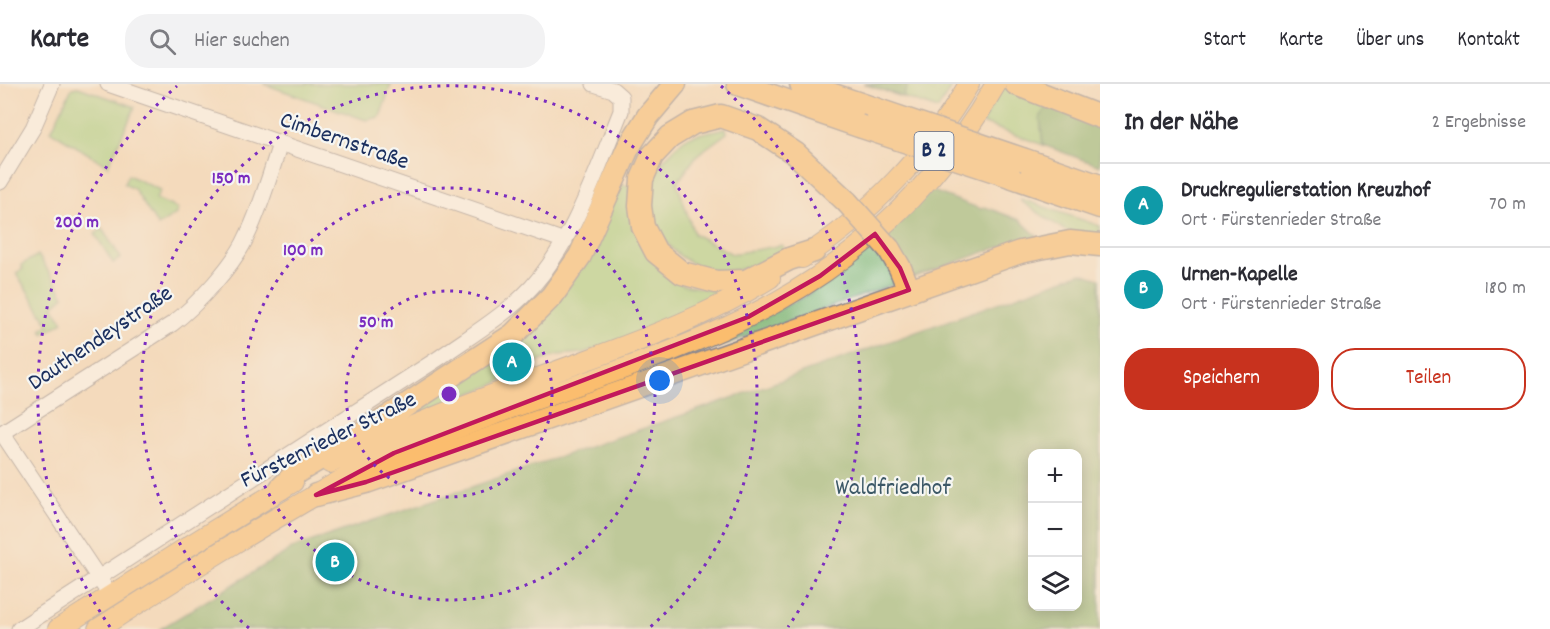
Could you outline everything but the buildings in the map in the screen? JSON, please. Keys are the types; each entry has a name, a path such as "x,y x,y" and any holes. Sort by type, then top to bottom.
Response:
{"highway":[{"path":"281,488 297,472 370,429 513,335 552,296 580,256 628,148 648,116 675,84"},
{"name":"B 2","path":"738,84 859,126 1018,168 1100,207"},
{"path":"801,84 875,109 1018,168 1100,186"},
{"path":"1016,84 1100,117"},
{"path":"814,251 789,259 746,281 716,282 682,273 656,252 643,228 640,206 642,179 652,156 670,137 693,123 721,116 758,129 796,154 847,202 889,249 909,290"},
{"path":"316,495 366,482 1020,252 1070,242 1100,244"}],"main road":[{"name":"Fürstenrieder Straße","path":"58,629 281,488 351,453 425,420 661,333 740,297 814,251 852,222 926,149 954,111 969,84"},
{"name":"Fürstenrieder Straße","path":"98,629 200,563 352,473 404,449 669,351 748,317 786,296 838,262 885,226 911,200 948,157 978,116 996,84"}],"street":[{"path":"0,182 33,129 52,84"},
{"name":"Cimbernstraße","path":"108,84 565,241"},
{"name":"Fürstenrieder Straße","path":"19,629 439,358 505,312 525,294 565,241 621,111 621,97 613,90 594,84"},
{"name":"Dauthendeystraße","path":"1,433 172,324 219,277 246,239 280,144"},
{"path":"1,433 110,596"}],"highlighted area":[{"path":"875,234 900,268 909,290 366,482 316,495 394,453 748,317 820,276"}],"green space":[{"path":"264,84 391,84 380,117 366,120"},
{"path":"864,84 953,84 938,109"},
{"path":"864,84 908,84 903,97"},
{"path":"1004,84 1055,94 1040,117 1043,145 982,123"},
{"path":"78,87 135,107 108,166 51,131 72,88"},
{"path":"1055,94 1100,117 1100,166 1043,145 1040,117"},
{"path":"726,128 727,133 697,155 677,183 694,234 732,254 782,245 786,252 745,268 720,271 699,266 681,256 666,242 656,225 651,206 652,187 658,168 672,151 686,138"},
{"path":"128,175 160,190 156,199 178,209 176,214 158,226 134,189 124,184"},
{"path":"622,185 629,186 633,222 649,257 683,285 730,293 645,331 583,353 557,355 527,366 493,385 418,413 416,408 512,345"},
{"path":"930,190 981,209 985,207 1020,220 1038,237 993,249 627,379 626,377 701,346 804,297 873,247"},
{"path":"1021,199 1100,226 1100,235 1066,231"},
{"path":"102,229 121,258 113,263 95,234"},
{"path":"38,255 64,296 53,306 63,322 43,334 41,330 49,325 16,273 23,269 21,265"},
{"name":"Waldfriedhof","path":"1081,273 1100,279 1100,629 160,629 295,547 712,405"}],"place":[{"name":"Druckregulierstation Kreuzhof","path":"512,362"},
{"name":"Urnen-Kapelle","path":"335,562"}]}
